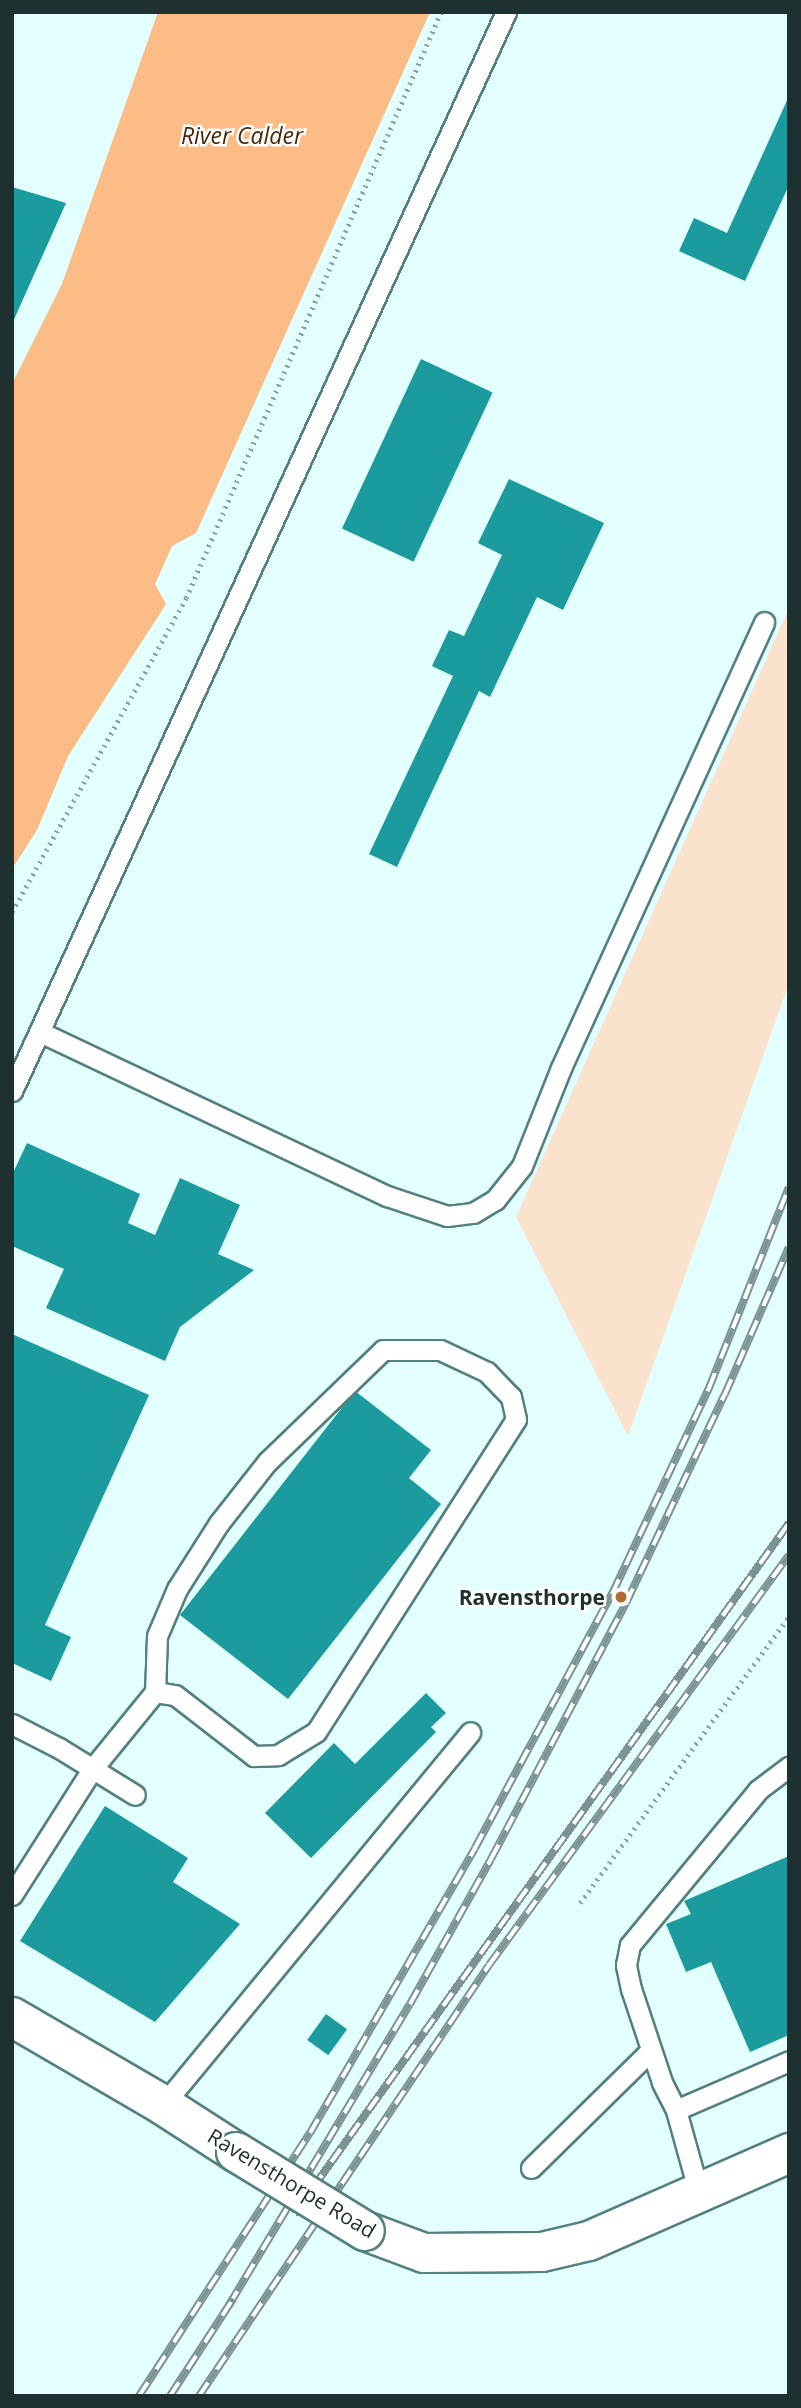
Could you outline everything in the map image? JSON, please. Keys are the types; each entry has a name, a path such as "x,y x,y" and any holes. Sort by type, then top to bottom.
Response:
{"street":[{"name":"Ravensthorpe Road","path":"12,2017 163,2105 365,2231 424,2253 542,2252 589,2241 789,2152"}],"lane":[{"path":"12,1091 41,1033 506,12"},
{"path":"41,1033 387,1196 447,1216 473,1213 495,1200 522,1167 561,1068 764,622"},
{"path":"12,1895 93,1768 155,1692 157,1636 177,1589 219,1523 267,1462 383,1350 440,1350 487,1372 511,1397 516,1419 316,1732 278,1755 254,1756 175,1695 155,1692"},
{"path":"12,1724 135,1794"},
{"path":"163,2105 470,1732"},
{"path":"699,2193 676,2110 651,2050 626,1965 631,1945 758,1790 789,1767"},
{"path":"531,2168 651,2050"},
{"path":"676,2110 789,2061"}],"path":[{"path":"12,912 186,598 441,12"},
{"path":"580,1903 789,1616"}],"shaded area":[{"path":"789,608 789,983 628,1436 516,1217"}],"water":[{"name":"River Calder","path":"158,12 430,12 196,533 172,546 155,584 166,604 68,756 37,830 12,869 12,384 62,284"}],"building":[{"path":"789,96 789,185 745,281 679,251 694,218 727,233"},
{"path":"12,187 66,203 12,324"},
{"path":"421,359 493,392 414,562 342,528"},
{"path":"509,479 604,523 563,610 537,597 490,697 479,691 397,867 369,854 453,676 432,666 449,630 464,636 502,555 478,543"},
{"path":"27,1143 140,1194 128,1223 155,1235 180,1178 240,1205 218,1254 254,1270 180,1327 165,1361 46,1308 64,1269 12,1246 12,1175"},
{"path":"12,1334 149,1395 45,1625 71,1637 51,1681 12,1663"},
{"path":"355,1391 431,1450 409,1478 441,1504 288,1699 180,1615"},
{"path":"426,1693 446,1713 431,1727 436,1732 311,1858 265,1813 334,1743 355,1764"},
{"path":"105,1806 188,1858 173,1882 240,1924 155,2022 20,1941"},
{"path":"789,1856 789,2035 750,2052 711,1962 686,1972 666,1924 691,1914 684,1901"},
{"path":"326,2014 347,2029 328,2055 307,2040"}],"railway":[{"path":"139,2396 310,2133 475,1848 612,1594 709,1388 789,1187"},
{"path":"229,2305 410,2004 491,1859 626,1603 725,1394 789,1247"},
{"path":"294,2214 789,1523"},
{"path":"199,2396 489,1965 789,1555"},
{"path":"170,2396 233,2299"}],"place":[{"name":"Ravensthorpe","path":"621,1597"}]}
